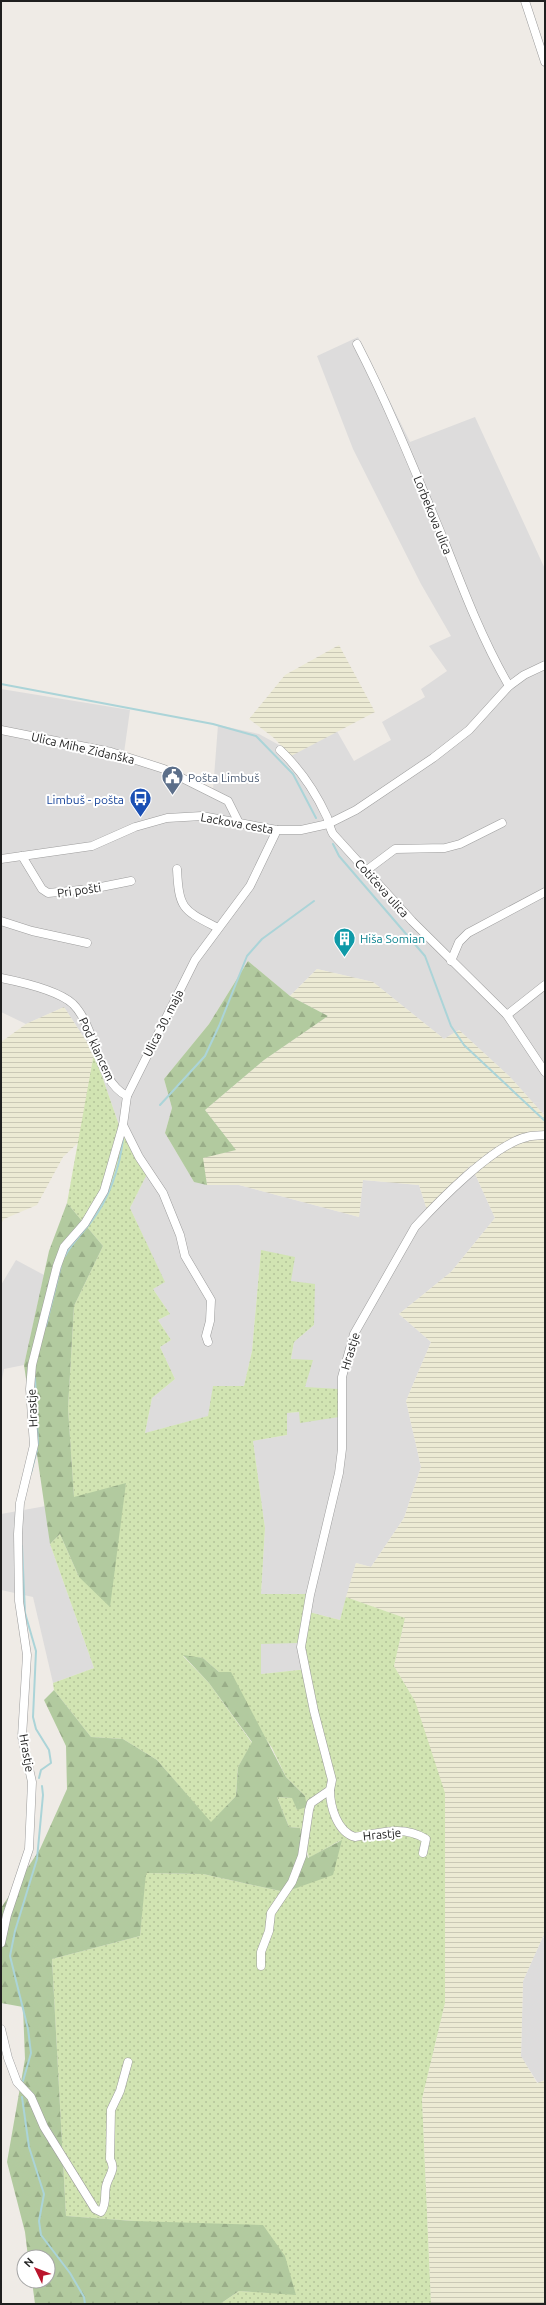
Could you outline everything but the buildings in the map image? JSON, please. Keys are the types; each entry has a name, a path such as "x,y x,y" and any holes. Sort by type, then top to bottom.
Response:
{"street":[{"path":"525,1 545,62"},
{"name":"Lorbekova ulica","path":"357,344 379,387 407,450 472,611 509,686"},
{"name":"Lackova cesta","path":"1,859 92,846 135,826 167,818 202,816 277,830 301,830 328,824 356,810 451,745 469,730 509,686 524,675 545,665"},
{"name":"Ulica Mihe Zidanška","path":"1,730 111,752 164,769 228,801 239,822"},
{"name":"Cotičeva ulica","path":"280,750 296,767 307,783 328,818 328,824 333,834 412,921 507,1015 545,1072"},
{"path":"367,870 395,849 445,848 460,844 502,823"},
{"name":"Ulica 30. maja","path":"123,1125 126,1096 195,960 250,886 277,830"},
{"name":"Pri pošti","path":"22,856 42,889 48,893 91,889 131,882"},
{"path":"177,869 178,894 184,908 218,928"},
{"path":"451,961 459,942 468,933 545,892"},
{"path":"1,921 32,931 87,944"},
{"name":"Pod klancem","path":"1,978 49,992 72,1003 85,1021 112,1084 126,1096"},
{"path":"507,1015 545,985"},
{"path":"123,1125 138,1157 163,1193 180,1235 186,1256 211,1300 210,1322 206,1336 208,1342"},
{"name":"Hrastje","path":"1,1943 7,1915 29,1849 30,1834 32,1782 22,1737 27,1655 19,1601 18,1534 20,1503 34,1445 30,1389 32,1365 56,1266 64,1247 85,1223 104,1191 123,1125"},
{"name":"Hrastje","path":"423,1853 426,1839 414,1832 395,1831 355,1837 349,1835 341,1828 330,1800 332,1780 314,1711 301,1646 310,1595 340,1472 342,1449 342,1377 354,1334 415,1227 478,1166 500,1150 526,1137 545,1135"},
{"path":"261,1966 262,1952 269,1930 271,1913 292,1882 302,1856 309,1810 312,1803 330,1790"},
{"path":"1,2029 8,2058 17,2082 31,2098 44,2127 73,2177 96,2209 101,2212 106,2201 106,2184 112,2173 110,2127 111,2110 120,2091 128,2062"}],"shaded area":[{"path":"358,337 410,442 475,417 545,569 545,1116 510,1077 459,1030 444,1039 373,982 317,969 290,996 248,961 209,1024 164,1079 172,1108 165,1133 194,1182 239,1185 359,1217 363,1180 419,1185 427,1210 471,1165 495,1218 451,1272 399,1314 431,1342 406,1401 421,1467 404,1518 371,1567 356,1563 340,1620 309,1612 308,1669 261,1674 261,1644 307,1594 261,1594 265,1528 253,1441 287,1435 287,1413 300,1412 301,1423 305,1387 291,1359 294,1342 314,1325 291,1281 261,1251 252,1351 244,1386 214,1386 209,1416 145,1433 152,1398 175,1379 160,1347 171,1340 158,1320 170,1314 153,1289 164,1281 130,1208 147,1174 120,1128 94,1053 64,1007 26,1024 1,1012 1,689 130,710 124,753 213,790 218,725 259,734 290,751 334,726 354,761 391,740 382,722 425,697 421,689 447,671 429,646 451,636 421,584 353,449 317,356"},
{"path":"339,645 375,712 291,756 274,738 249,719 285,675"},
{"path":"317,969 373,982 444,1039 459,1030 510,1077 545,1116 545,1932 523,1981 521,2056 537,2083 545,2080 545,2304 431,2304 422,2099 445,2003 415,1701 394,1666 405,1618 346,1597 356,1563 371,1567 404,1518 421,1467 406,1401 431,1342 399,1314 451,1272 495,1218 471,1165 427,1210 419,1185 363,1180 359,1217 239,1185 207,1185 202,1158 235,1150 205,1110 264,1060 328,1016 290,996"},
{"path":"64,1007 94,1053 79,1142 63,1157 37,1205 4,1219 1,1224 1,1042 26,1024"},
{"path":"16,1260 44,1275 24,1365 4,1369 1,1385 1,1285"},
{"path":"46,1506 50,1544 94,1668 53,1683 33,1597 1,1590 1,1514"},
{"path":"545,1932 545,2080 538,2083 521,2057 523,1981"}],"green space":[{"path":"248,961 290,996 328,1016 264,1060 205,1110 236,1150 203,1158 207,1185 194,1182 165,1133 172,1108 164,1079 209,1024"},
{"path":"94,1053 120,1128 147,1174 130,1208 165,1282 153,1289 170,1314 158,1320 171,1340 160,1347 175,1379 152,1398 145,1433 208,1416 213,1386 244,1386 252,1351 261,1250 295,1257 291,1281 315,1284 314,1325 294,1342 291,1359 313,1360 305,1387 339,1389 339,1417 300,1423 299,1412 287,1413 287,1435 253,1441 265,1528 261,1594 307,1594 299,1643 261,1644 261,1674 308,1669 304,1647 309,1612 340,1620 346,1597 405,1618 394,1666 415,1701 445,1793 445,2003 422,2099 431,2304 220,2304 239,2291 296,2294 134,2221 66,2216 52,1959 140,1936 145,1873 203,1874 285,1892 341,1840 309,1858 300,1828 289,1827 277,1797 293,1798 297,1810 305,1796 286,1777 272,1748 219,1672 203,1658 183,1656 209,1683 252,1743 238,1767 236,1796 211,1823 157,1760 123,1739 91,1737 54,1690 53,1683 94,1668 50,1544 60,1534 79,1577 126,1484 74,1498 68,1408 74,1306 103,1246 67,1203"},
{"path":"67,1203 103,1246 74,1306 68,1408 74,1497 126,1483 110,1607 79,1577 60,1534 50,1544 24,1365 49,1251"},
{"path":"183,1655 203,1658 219,1672 231,1672 286,1777 305,1796 307,1807 297,1810 292,1798 277,1797 289,1827 300,1828 308,1858 342,1840 333,1875 285,1892 203,1874 146,1873 140,1936 52,1959 66,2216 134,2221 263,2225 285,2256 296,2295 239,2291 220,2304 35,2304 33,2289 56,2289 56,2249 27,2249 25,2232 7,2162 25,2059 23,2007 1,2003 1,1908 40,1849 67,1789 66,1746 44,1700 54,1690 91,1737 123,1739 157,1760 211,1822 236,1796 238,1767 252,1742 209,1683"}],"waterway":[{"path":"1,684 213,724 256,736 293,774 316,818"},
{"path":"333,844 339,856 425,956 451,1026 464,1045 545,1121"},
{"path":"160,1105 205,1056 219,1026 247,956 262,939 314,901"},
{"path":"65,1256 91,1222 108,1193 116,1172 122,1150 123,1139"},
{"path":"46,1326 61,1266"},
{"path":"35,1378 38,1444"},
{"path":"31,1473 37,1450"},
{"path":"22,1546 25,1613 36,1651 33,1717 36,1729 49,1750 51,1763 41,1770 39,1778"},
{"path":"23,2081 31,2053 28,2029 10,1956 15,1931 37,1859 43,1795 42,1786"},
{"path":"22,2097 29,2147 44,2194 39,2221 41,2235 70,2273 84,2297 85,2304"}],"place":[{"name":"Pošta Limbuš","path":"173,796"},
{"name":"Limbuš - pošta","path":"140,818"},
{"name":"Hiša Somian","path":"344,958"}]}
